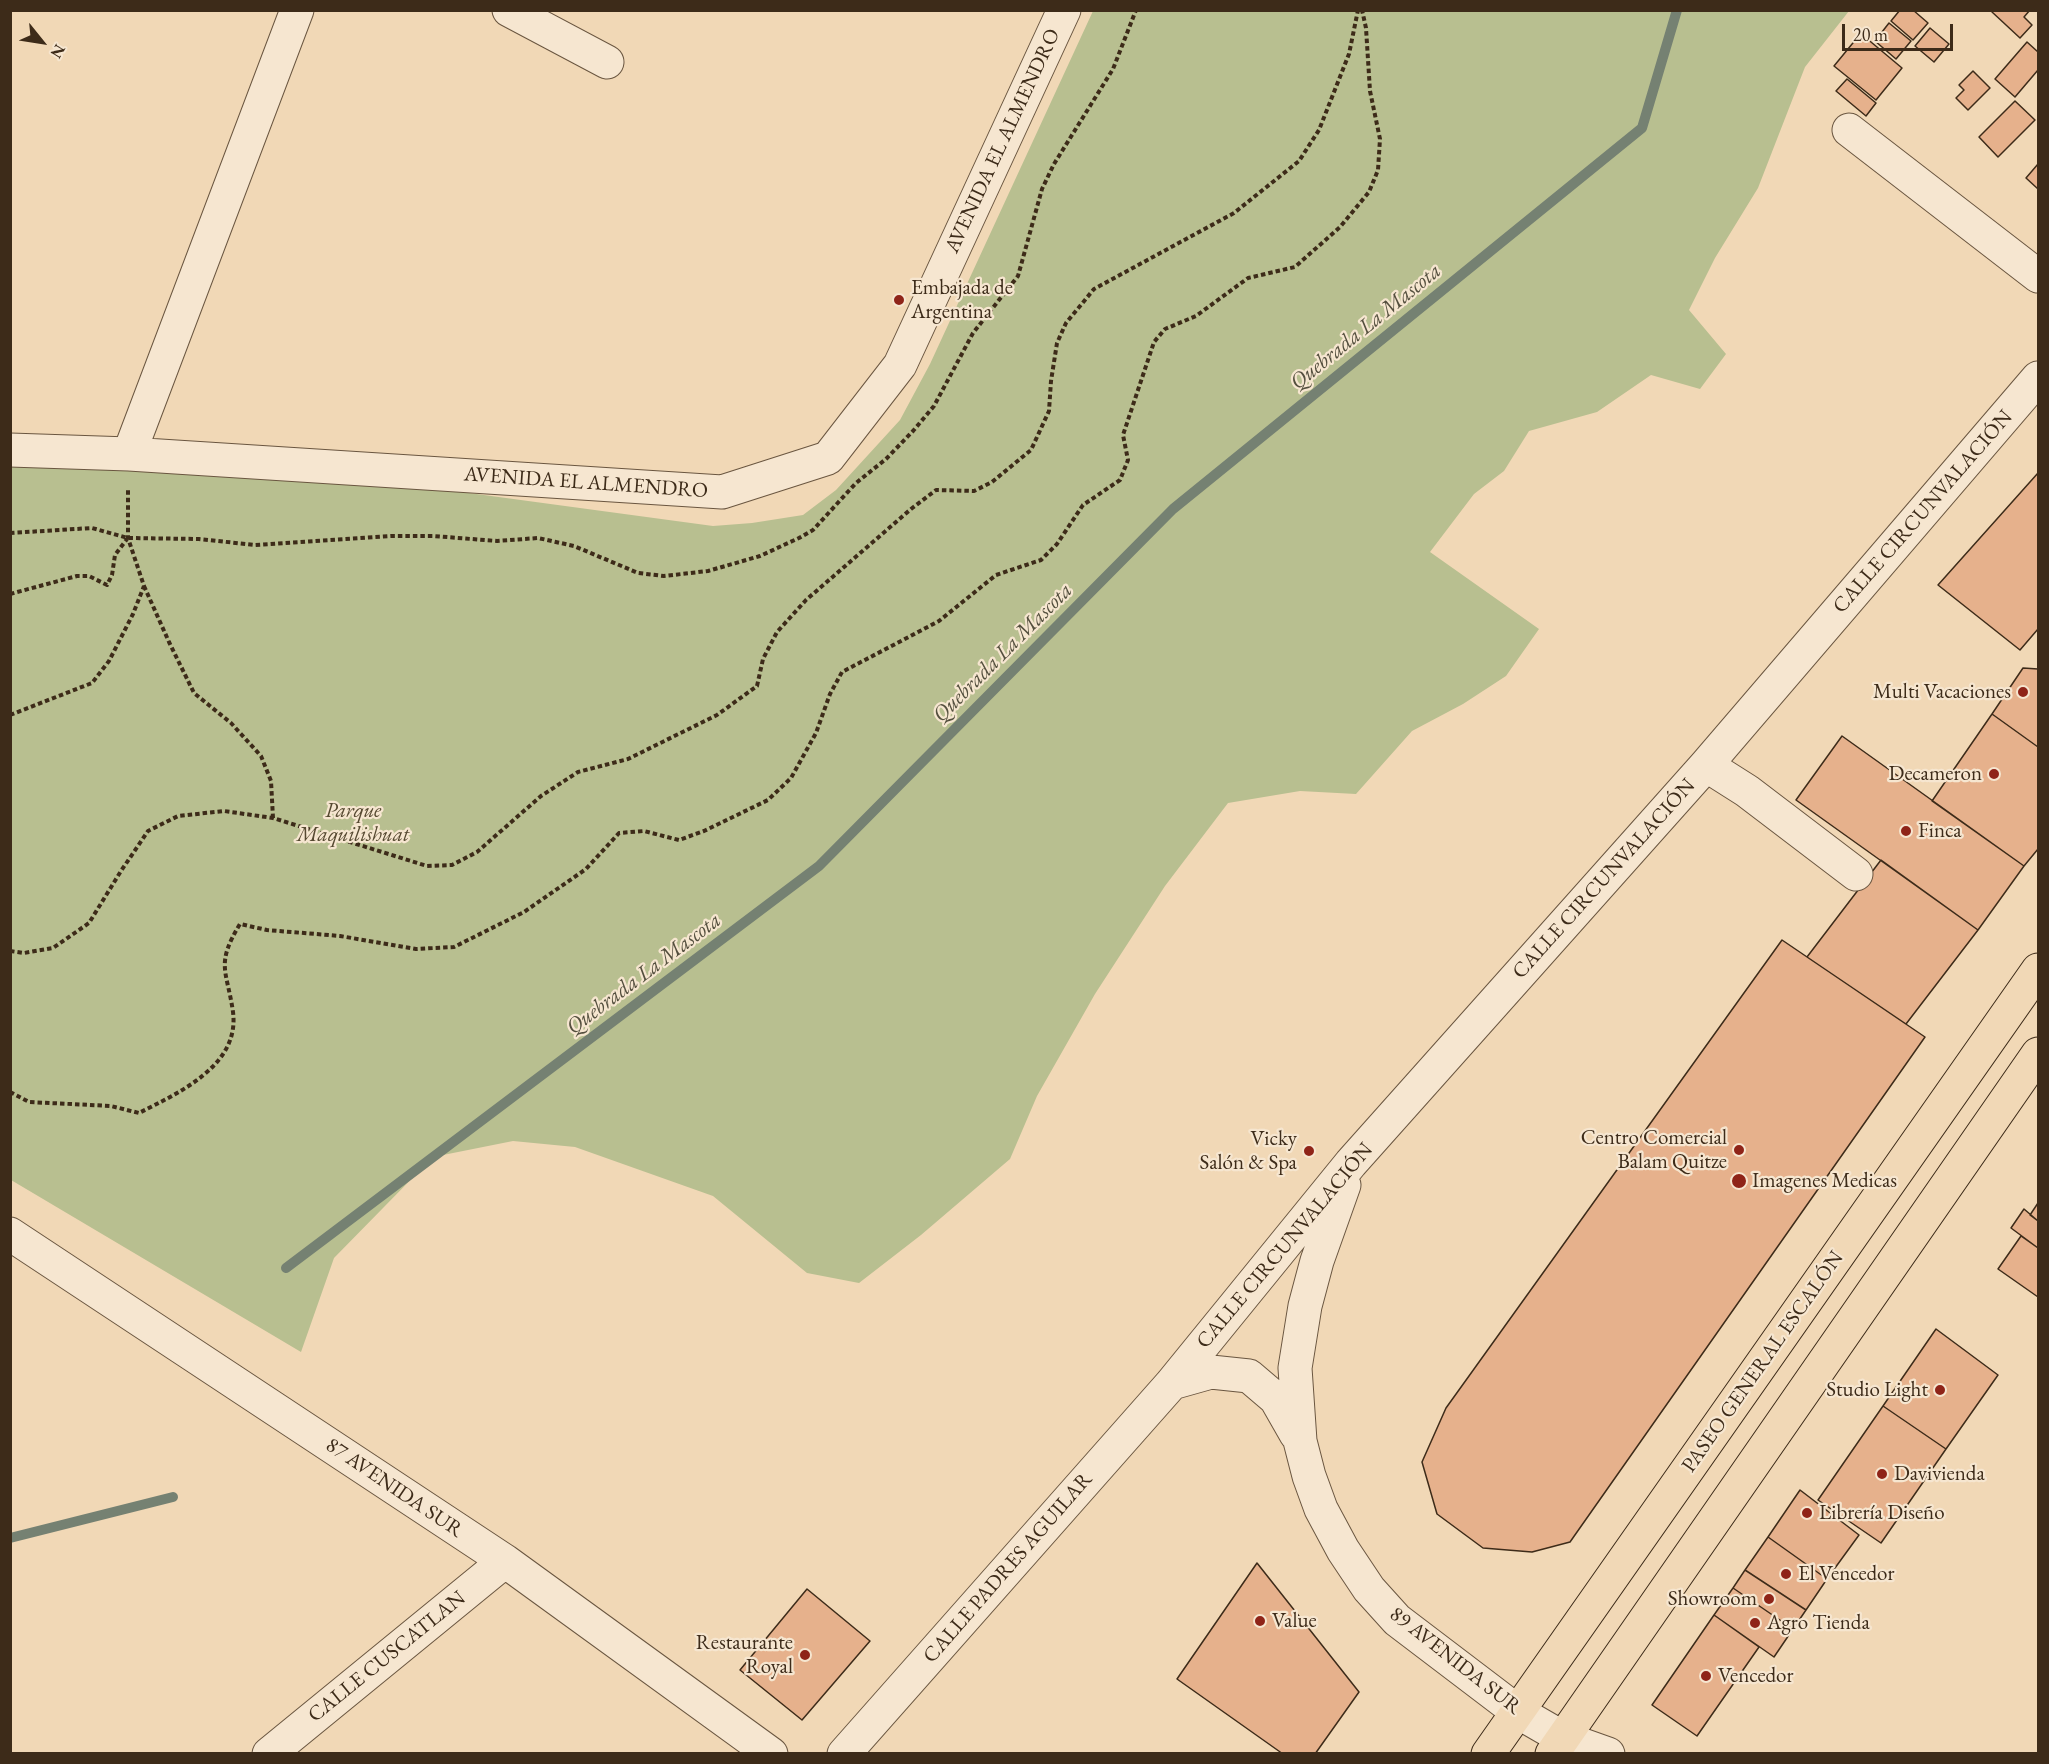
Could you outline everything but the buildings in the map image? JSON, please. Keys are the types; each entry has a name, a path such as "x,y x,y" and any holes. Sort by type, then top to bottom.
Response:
{"main road":[{"name":"PASEO GENERAL ESCALÓN","path":"1488,1754 2038,970"},
{"path":"1558,1746 2038,1054"}],"street":[{"path":"129,454 297,10"},
{"path":"509,10 607,62"},
{"name":"AVENIDA EL ALMENDRO","path":"10,450 129,454 722,492 828,458 900,364 1064,10"},
{"path":"1849,130 2038,276"},
{"name":"CALLE CIRCUNVALACIÓN","path":"1172,1383 1351,1163 1706,765 2038,378"},
{"path":"1706,765 1747,791 1856,874"},
{"name":"89 AVENIDA SUR","path":"1351,1163 1317,1261 1305,1306 1295,1368 1300,1441 1321,1509 1343,1550 1369,1588 1397,1620 1518,1712 1558,1746 1608,1754"},
{"name":"87 AVENIDA SUR","path":"10,1234 505,1561 771,1754"},
{"name":"89 AVENIDA SUR","path":"1172,1383 1211,1372 1249,1376 1276,1399 1300,1441"},
{"name":"CALLE PADRES AGUILAR","path":"844,1754 1172,1383"},
{"name":"CALLE CUSCATLAN","path":"269,1754 505,1561"}],"path":[{"path":"10,533 92,528 128,538 199,539 255,545 391,536 433,536 497,541 538,538 574,546 638,573 664,576 708,571 760,556 799,538 813,530 856,483 886,459 934,406 973,333 1018,276 1042,189 1054,164 1113,69 1136,10"},
{"path":"10,951 24,952 52,948 89,923 148,831 178,816 224,811 273,818 427,866 452,865 477,852 541,796 578,772 628,759 717,716 757,686 763,659 777,632 806,600 910,509 936,490 974,491 992,482 1031,450 1049,411 1057,343 1066,323 1094,290 1234,213 1299,161 1319,130 1349,54 1360,10"},
{"path":"10,1092 29,1102 111,1106 139,1113 189,1088 214,1066 231,1039 233,1015 223,964 230,941 240,924 267,930 340,936 416,949 454,947 524,912 578,875 619,833 644,831 679,840 704,831 768,800 791,778 816,733 830,694 842,672 939,621 996,575 1041,560 1057,544 1083,505 1120,480 1128,460 1123,435 1154,342 1165,329 1196,316 1248,278 1295,267 1340,227 1369,192 1378,170 1380,139 1370,91 1366,28 1360,10"},
{"path":"129,454 128,538 144,586 168,642 194,693 231,723 261,756 271,782 273,818"},
{"path":"10,594 77,576 88,576 107,585 112,575 116,555 128,538"},
{"path":"10,715 92,683 109,661 134,615 144,586"}],"green space":[{"name":"Parque Maquilishuat","path":"1093,11 1849,11 1805,67 1758,188 1715,258 1689,310 1726,354 1700,389 1651,375 1597,412 1529,431 1504,471 1474,494 1430,552 1539,629 1506,676 1463,704 1412,731 1356,794 1300,791 1228,803 1165,886 1095,994 1037,1096 1010,1159 921,1235 859,1283 807,1273 713,1196 575,1147 513,1141 433,1157 334,1258 301,1352 11,1180 10,451 225,460 713,526 803,515 836,490 900,420 930,364"}],"waterway":[{"name":"Quebrada La Mascota","path":"286,1268 819,866 1173,509 1642,128 1677,10"},
{"name":"Quebrada La Mascota","path":"10,1538 173,1497"}],"place":[{"name":"Embajada de Argentina","path":"899,300"},
{"name":"Multi Vacaciones","path":"2023,692"},
{"name":"Decameron","path":"1994,774"},
{"name":"Finca","path":"1906,831"},
{"name":"Centro Comercial Balam Quitze","path":"1739,1150"},
{"name":"Vicky Salón & Spa","path":"1309,1151"},
{"name":"Imagenes Medicas","path":"1739,1181"},
{"name":"Studio Light","path":"1940,1390"},
{"name":"Davivienda","path":"1882,1474"},
{"name":"Librería Diseño","path":"1807,1513"},
{"name":"El Vencedor","path":"1786,1574"},
{"name":"Showroom","path":"1769,1599"},
{"name":"Value","path":"1260,1621"},
{"name":"Agro Tienda","path":"1755,1623"},
{"name":"Restaurante Royal","path":"805,1655"},
{"name":"Vencedor","path":"1706,1676"}]}
